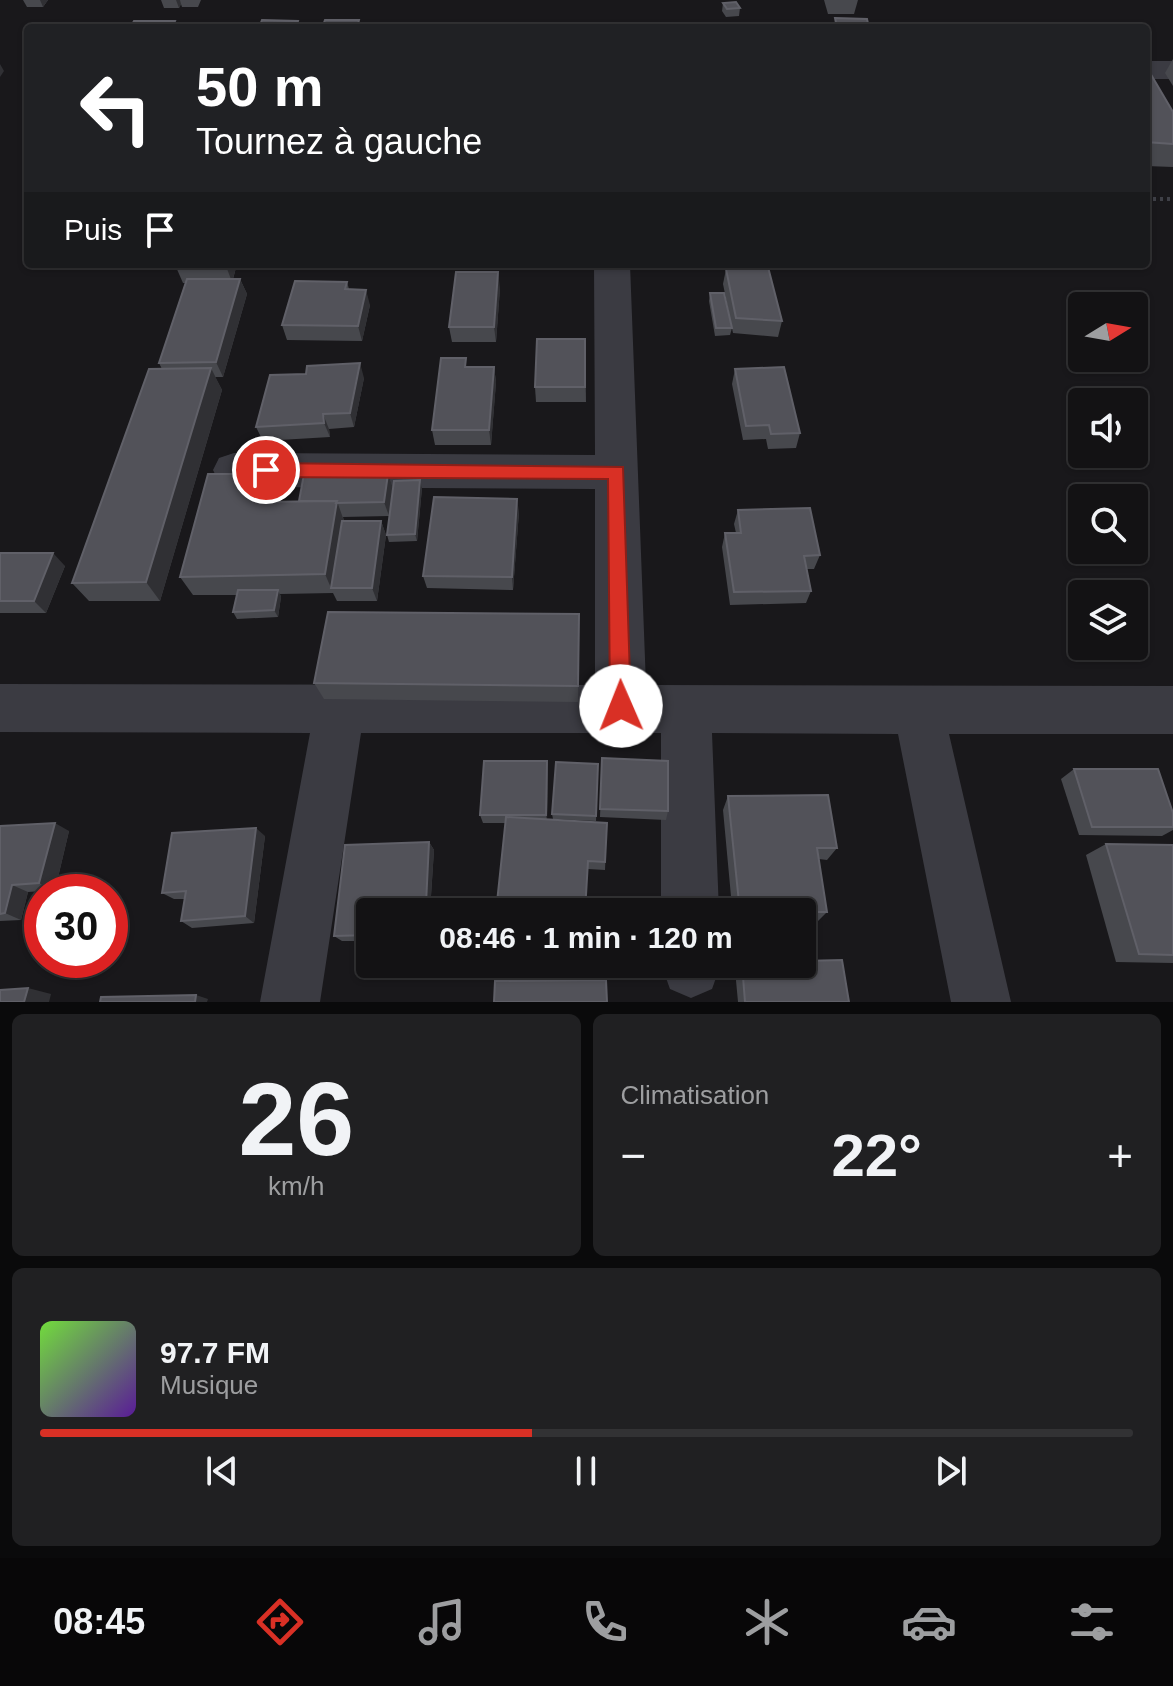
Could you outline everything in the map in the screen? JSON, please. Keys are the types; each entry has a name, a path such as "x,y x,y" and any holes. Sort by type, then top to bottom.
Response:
{"street":[{"path":"1150,70 1173,70"},
{"path":"612,268 621,706"},
{"path":"234,470 617,472"},
{"path":"290,1002 340,706"},
{"path":"0,708 621,706 1173,710"},
{"path":"686,707 690,898"},
{"path":"918,708 981,1002"}],"path":[{"path":"1150,199 1173,199"}],"building":[{"path":"736,2 740,8 727,9 723,3"},
{"path":"835,18 867,19 868,24 836,24"},
{"path":"262,20 298,21 297,24 260,24"},
{"path":"325,20 359,20 358,24 324,24"},
{"path":"134,21 175,21 174,24 132,24"},
{"path":"1150,73 1173,112 1173,144 1150,142"},
{"path":"768,268 782,321 736,318 726,269"},
{"path":"456,272 498,272 494,327 449,327"},
{"path":"187,279 240,279 216,362 159,363"},
{"path":"295,281 347,282 345,289 366,290 358,326 282,325"},
{"path":"710,293 724,293 732,328 716,328"},
{"path":"537,339 585,339 585,387 535,387"},
{"path":"441,358 466,358 465,367 494,367 489,430 432,430"},
{"path":"360,363 350,413 323,414 324,423 256,427 270,375 306,374 307,366"},
{"path":"784,367 800,433 771,434 769,425 746,426 735,369"},
{"path":"211,368 146,582 72,583 149,369"},
{"path":"208,474 265,474 258,502 337,501 325,574 180,577"},
{"path":"304,474 388,474 384,502 299,501"},
{"path":"420,480 415,534 387,535 394,481"},
{"path":"434,497 517,499 512,577 423,576"},
{"path":"810,508 820,555 804,556 811,591 734,592 725,533 741,533 738,510"},
{"path":"342,521 381,521 372,588 331,588"},
{"path":"0,553 53,553 34,601 0,601"},
{"path":"238,590 278,590 274,610 233,612"},
{"path":"328,612 579,614 578,686 314,683"},
{"path":"602,758 668,761 668,811 600,809"},
{"path":"484,761 547,761 546,815 480,815"},
{"path":"556,762 598,764 596,816 552,814"},
{"path":"1074,769 1158,769 1173,813 1173,827 1092,827"},
{"path":"828,795 837,848 817,848 827,912 816,912 816,898 739,898 728,796"},
{"path":"506,817 607,823 605,862 588,861 586,898 497,898"},
{"path":"55,823 41,874 24,874 24,884 12,885 5,913 0,914 0,826"},
{"path":"256,828 245,916 181,921 186,891 162,893 172,833"},
{"path":"429,842 426,898 356,898 356,935 334,936 345,845"},
{"path":"1106,844 1173,845 1173,955 1139,954"},
{"path":"842,960 849,1002 745,1002 743,978 816,978 816,961"},
{"path":"606,980 607,1002 494,1002 495,981"},
{"path":"28,988 24,1002 0,1002 0,990"},
{"path":"196,995 195,1002 100,1002 101,997"}],"route":[{"path":"266,470 617,472 621,706"}]}
